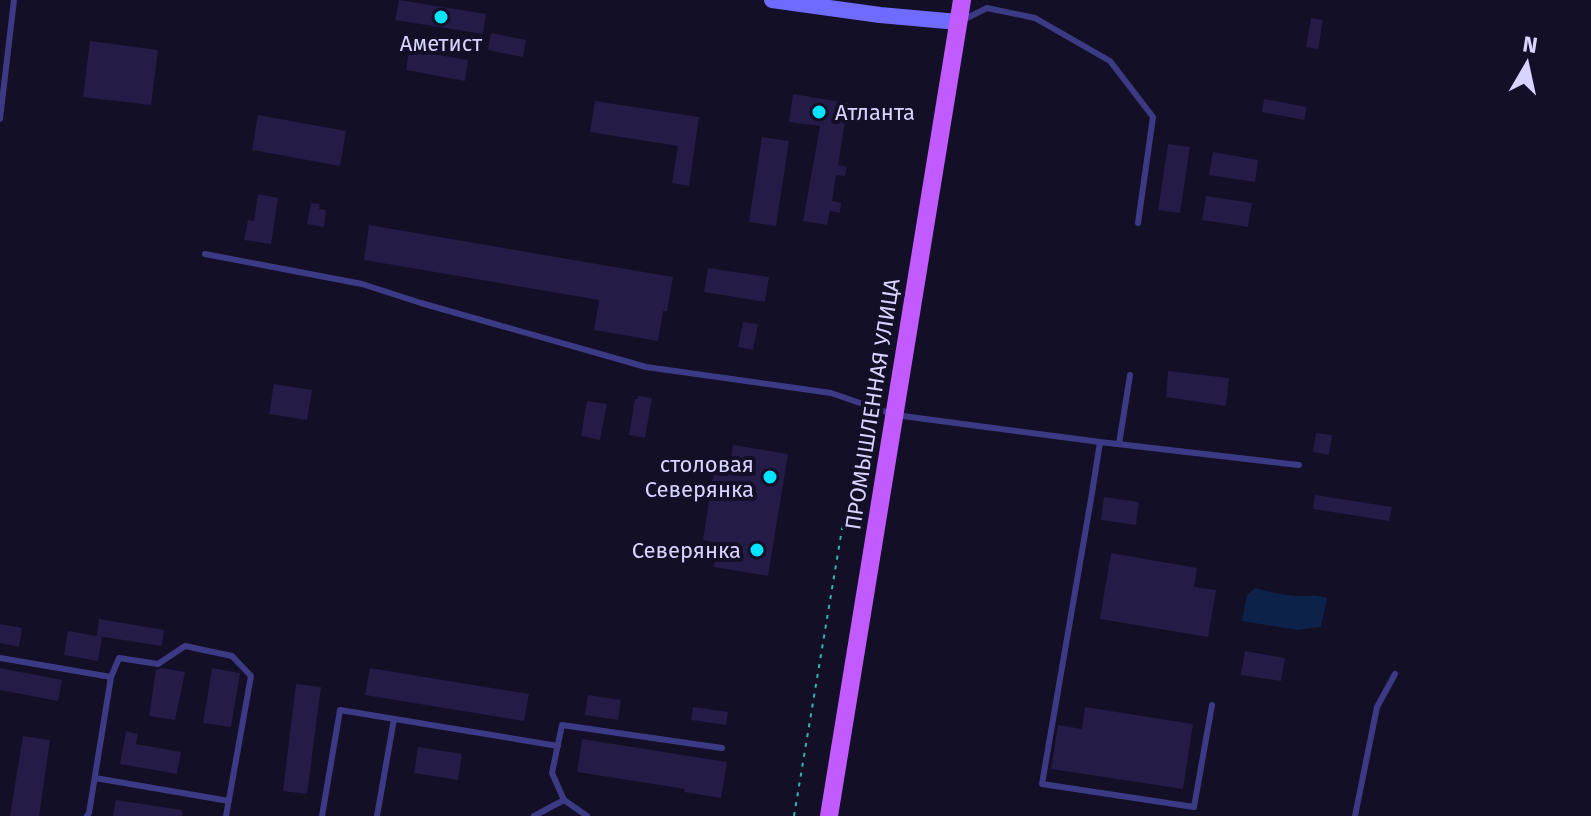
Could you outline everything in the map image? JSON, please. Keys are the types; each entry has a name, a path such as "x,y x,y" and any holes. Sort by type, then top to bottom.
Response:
{"main road":[{"name":"ПРОМЫШЛЕННАЯ УЛИЦА","path":"829,816 962,0"}],"street":[{"path":"778,0 880,15 958,22"}],"lane":[{"path":"0,119 14,0"},
{"path":"958,22 987,8 1035,18 1110,61 1153,117 1138,223"},
{"path":"205,254 362,284 646,367 831,393 895,415 1299,465"},
{"path":"1119,444 1130,375"},
{"path":"1100,442 1042,784 1194,807 1212,705"},
{"path":"87,816 111,677 119,658 158,664 185,646 232,656 251,676 226,816"},
{"path":"0,658 111,677"},
{"path":"1355,816 1377,707 1395,674"},
{"path":"322,816 340,710 558,746"},
{"path":"377,816 394,719"},
{"path":"587,816 564,800 552,773 562,725 722,748"},
{"path":"95,778 229,801"},
{"path":"534,816 564,800"}],"path":[{"path":"794,816 843,523"}],"water":[{"path":"1255,588 1283,595 1327,598 1321,627 1297,630 1242,621 1247,595"}],"building":[{"name":"Аметист","path":"399,0 486,14 483,34 395,20"},
{"path":"1311,18 1323,20 1318,49 1306,47"},
{"path":"491,33 526,40 523,57 488,50"},
{"path":"90,41 158,50 151,105 83,97"},
{"path":"409,50 468,60 465,81 406,70"},
{"path":"793,94 848,103 838,165 847,167 845,176 836,175 832,201 841,203 840,213 830,211 827,225 803,221 820,126 789,122"},
{"path":"1264,99 1307,107 1304,120 1262,112"},
{"path":"595,101 699,117 689,186 672,183 678,146 590,132"},
{"path":"258,115 346,131 340,166 252,150"},
{"path":"762,137 789,141 776,226 749,222"},
{"path":"1168,144 1190,147 1180,213 1158,210"},
{"path":"1213,152 1258,160 1255,182 1209,175"},
{"path":"258,194 278,198 271,244 244,240 248,220 254,221"},
{"path":"1206,196 1252,203 1248,227 1202,220"},
{"path":"311,203 320,204 319,209 326,210 324,227 307,224"},
{"path":"369,225 673,277 658,341 594,330 599,300 364,260"},
{"path":"708,268 769,277 765,302 704,292"},
{"path":"743,322 758,324 753,350 738,347"},
{"path":"1168,371 1229,378 1226,406 1166,397"},
{"path":"274,384 312,390 307,420 269,414"},
{"path":"638,396 652,398 645,438 629,435"},
{"path":"587,401 607,404 600,440 581,436"},
{"path":"1316,433 1332,435 1329,455 1313,452"},
{"path":"733,445 788,454 768,576 714,567 718,543 703,540 716,457 731,459"},
{"path":"1315,495 1392,507 1389,521 1313,509"},
{"path":"1104,497 1139,502 1136,525 1101,520"},
{"path":"1111,553 1197,568 1194,587 1216,590 1208,637 1100,619"},
{"path":"99,619 164,630 162,646 97,636"},
{"path":"0,624 22,628 19,647 0,643"},
{"path":"68,631 102,637 98,661 64,655"},
{"path":"1245,651 1285,658 1281,681 1241,675"},
{"path":"0,668 62,680 58,701 0,690"},
{"path":"162,668 185,672 175,720 149,716 156,670"},
{"path":"212,668 240,673 231,727 203,723"},
{"path":"370,668 529,694 524,721 365,695"},
{"path":"296,684 321,687 307,794 283,791"},
{"path":"588,695 621,700 618,720 585,715"},
{"path":"693,707 728,712 726,725 691,720"},
{"path":"1085,707 1193,724 1183,789 1051,769 1058,725 1082,729"},
{"path":"126,731 138,734 136,744 181,752 177,774 120,764"},
{"path":"23,736 50,740 39,816 10,816"},
{"path":"582,739 727,762 721,798 684,792 685,789 577,772"},
{"path":"418,747 462,754 458,780 414,773"},
{"path":"116,800 182,810 182,816 113,816"}],"place":[{"name":"Аметист","path":"441,17"},
{"name":"Атланта","path":"819,112"},
{"name":"столовая Северянка","path":"770,477"},
{"name":"Северянка","path":"757,550"}]}
